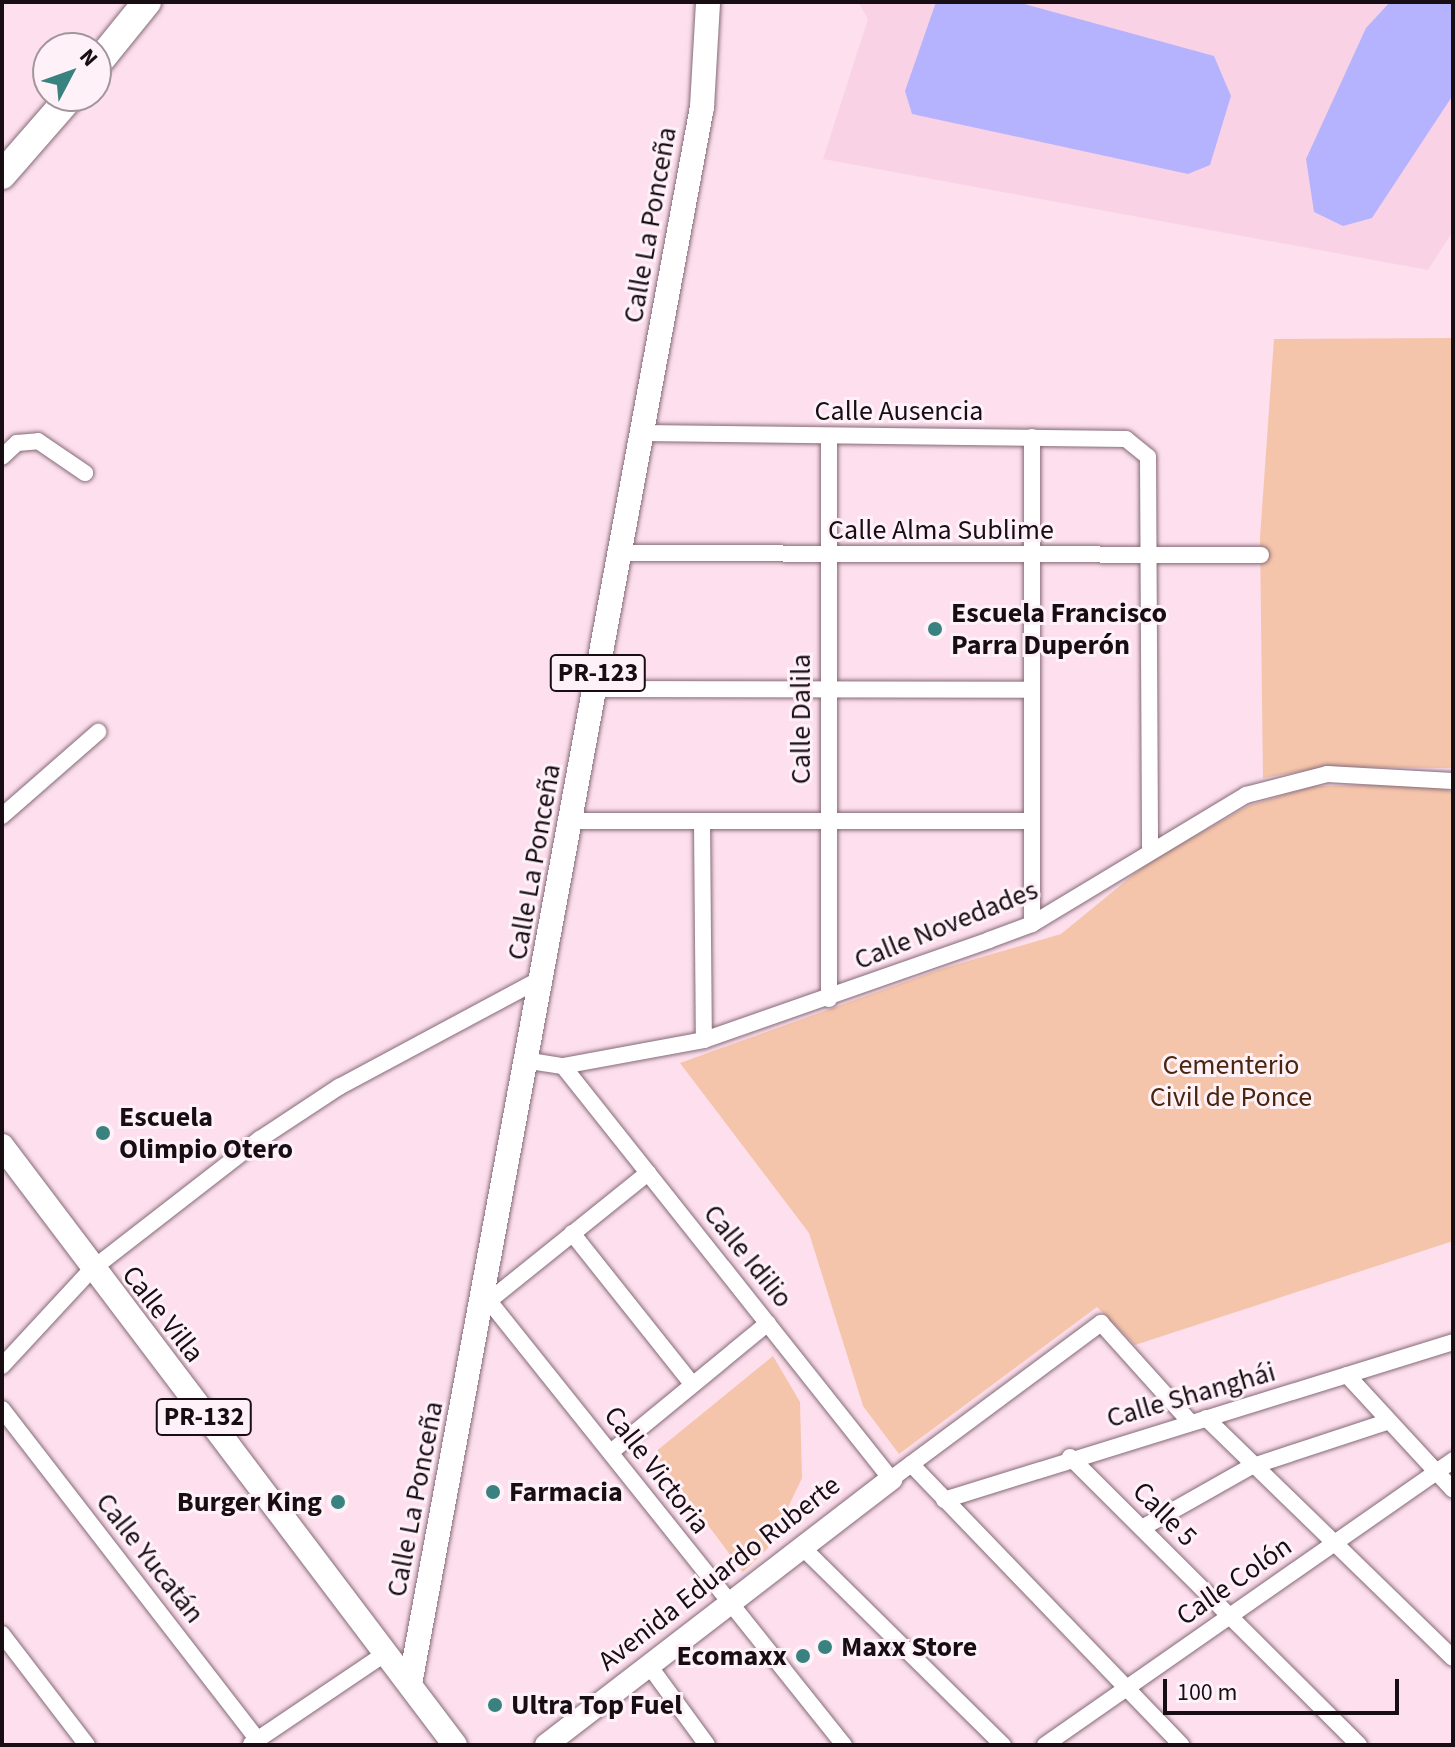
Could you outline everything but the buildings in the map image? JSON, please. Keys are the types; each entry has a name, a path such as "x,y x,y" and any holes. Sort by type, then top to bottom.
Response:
{"highway":[{"path":"112,45 147,2"},
{"path":"2,175 57,112"}],"main road":[{"name":"Calle La Ponceña","path":"410,1684 488,1298 571,821 622,553 708,49 708,2"},
{"name":"Calle Villa","path":"2,1146 91,1270 455,1745"}],"street":[{"name":"Calle Ausencia","path":"643,433 829,439 1126,439 1148,457 1148,554"},
{"path":"1032,437 1029,690 1032,924"},
{"name":"Calle Dalila","path":"829,439 829,999"},
{"path":"2,457 17,443 38,441 85,473"},
{"name":"Calle Alma Sublime","path":"622,553 828,557 1261,555"},
{"path":"1148,554 1150,847"},
{"path":"595,689 1029,690"},
{"path":"2,816 98,732"},
{"name":"Calle Novedades","path":"530,1061 563,1066 704,1040 829,999 1032,924 1150,847 1246,795 1327,774 1453,781"},
{"path":"571,821 1029,821"},
{"path":"702,823 704,1040"},
{"path":"2,1366 91,1270 339,1087 544,977"},
{"name":"Calle Idilio","path":"563,1066 891,1479"},
{"path":"488,1298 648,1173"},
{"path":"572,1233 692,1384"},
{"name":"Calle Victoria","path":"488,1298 844,1745"},
{"path":"611,1452 768,1323"},
{"path":"891,1479 1101,1323 1198,1420 1333,1542 1453,1658"},
{"name":"Calle Shanghái","path":"944,1500 1070,1457 1453,1342"},
{"path":"1347,1375 1384,1423 1453,1490"},
{"name":"Calle Yucatán","path":"2,1409 254,1742"},
{"path":"1142,1528 1250,1467 1384,1423"},
{"name":"Calle 5","path":"1070,1457 1359,1745"},
{"name":"Calle Colón","path":"1045,1745 1453,1460"},
{"path":"911,1464 1181,1745"},
{"name":"Avenida Eduardo Ruberte","path":"546,1745 891,1479"},
{"path":"801,1546 1003,1745"},
{"path":"2,1634 87,1745"},
{"path":"254,1742 386,1653"},
{"path":"648,1664 707,1745"}],"shaded area":[{"path":"858,2 1453,2 1453,231 1428,270 823,159 868,19"}],"green space":[{"path":"1453,338 1453,768 1327,767 1263,778 1260,537 1274,339"},
{"name":"Cementerio Civil de Ponce","path":"1426,784 1453,792 1453,1241 1135,1345 1097,1307 899,1454 863,1406 809,1233 680,1063 941,969 1061,934 1149,862 1250,805 1314,786"},
{"path":"773,1356 800,1402 802,1478 769,1547 743,1572 654,1453"}],"water":[{"path":"936,2 1017,2 1214,56 1231,96 1210,165 1188,174 912,114 905,91"},
{"path":"1390,2 1453,2 1453,95 1372,218 1343,226 1314,212 1306,159 1366,28"}],"place":[{"name":"Escuela Francisco Parra Duperón","path":"935,629"},
{"name":"Escuela Olimpio Otero","path":"103,1133"},
{"name":"Farmacia","path":"493,1492"},
{"name":"Burger King","path":"338,1502"},
{"name":"Maxx Store","path":"825,1647"},
{"name":"Ecomaxx","path":"803,1656"},
{"name":"Ultra Top Fuel","path":"495,1705"}]}
